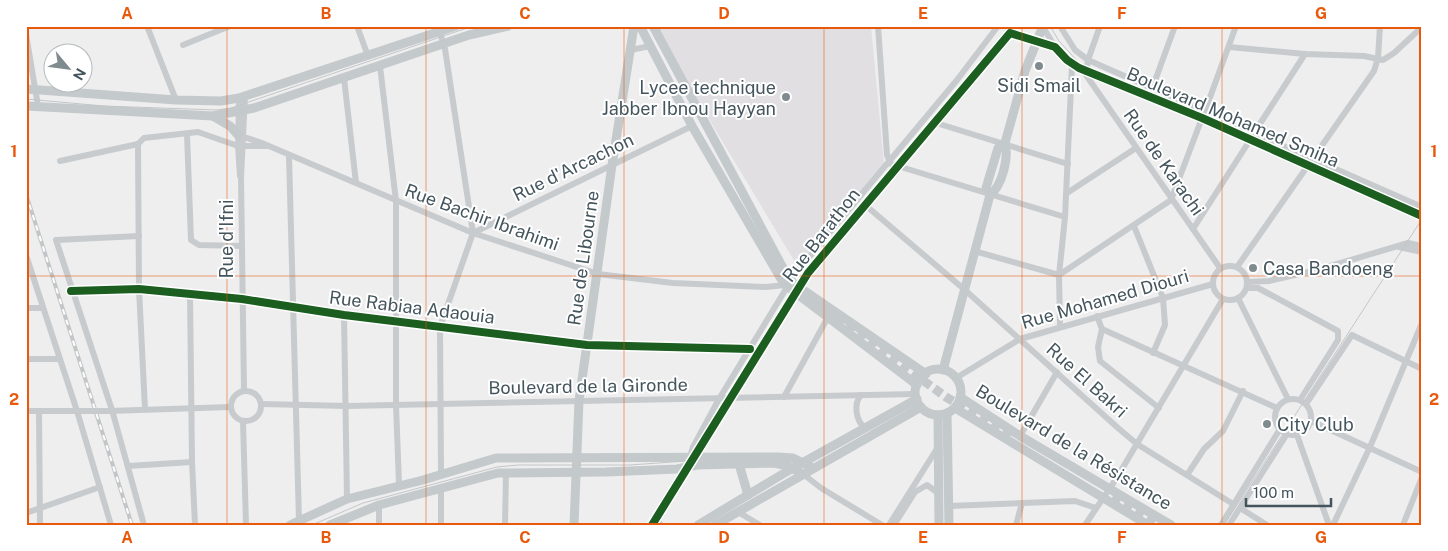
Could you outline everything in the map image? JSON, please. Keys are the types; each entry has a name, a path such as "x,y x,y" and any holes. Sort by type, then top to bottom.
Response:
{"main road":[{"path":"31,89 176,100 222,101 242,97 368,56 439,29 456,26"},
{"path":"26,106 213,116 241,111 444,44 508,26"},
{"name":"Rue de Libourne","path":"574,525 579,401 612,165 634,26"},
{"path":"640,26 660,48 772,258"},
{"path":"942,370 990,195 986,188 998,148 1005,144 1025,72 1043,26"},
{"path":"652,37 692,126 791,287 918,396 927,412 938,415 951,410"},
{"path":"652,37 791,287 926,374"},
{"path":"213,116 230,126 240,135"},
{"path":"716,525 804,474 918,396 926,374 933,370 942,370 956,378 961,388 960,397 951,410 949,525"},
{"path":"698,525 918,396"},
{"name":"Boulevard de la Résistance","path":"960,397 1020,436 1170,525"},
{"name":"Boulevard de la Résistance","path":"951,410 1104,497 1148,525"},
{"path":"938,415 939,525"},
{"path":"294,523 347,499 496,458 778,457 793,458 813,468"},
{"path":"330,525 379,505 441,490 481,476 506,472 606,472 774,463 793,468 804,474"},
{"path":"739,464 748,495"}],"street":[{"path":"147,26 176,100"},
{"path":"357,26 368,56"},
{"path":"878,26 889,161 896,167 1065,217"},
{"path":"655,523 692,457 693,447 719,399 791,287 889,161 980,52 998,26"},
{"name":"Boulevard Mohamed Smiha","path":"1043,26 1055,47 1072,65 1202,118 1422,216"},
{"path":"1086,72 1088,60 1100,26"},
{"path":"1152,89 1175,26"},
{"path":"1205,111 1236,26"},
{"path":"1237,267 1374,71 1378,58 1380,26"},
{"path":"182,45 228,27"},
{"name":"Boulevard Mohamed Smiha","path":"1061,27 1075,50 1088,60 1422,207"},
{"path":"1229,47 1306,54 1387,58 1422,27"},
{"path":"439,29 444,44 473,233 440,326 441,474"},
{"path":"26,34 31,89 38,106"},
{"name":"Rue Barathon","path":"692,457 729,399 791,287 1008,35 1016,34 1036,42"},
{"path":"630,50 652,37"},
{"path":"1036,42 1055,47"},
{"path":"1254,133 1306,54"},
{"path":"1060,326 1059,275 1067,193 1072,65"},
{"path":"380,66 396,200 396,405 399,484"},
{"name":"Rue de Karachi","path":"1086,72 1171,200 1220,268"},
{"path":"1094,86 1101,77"},
{"path":"344,78 356,183"},
{"name":"Rue d'Ifni","path":"242,97 240,135 244,390"},
{"path":"974,251 1059,275 1171,200 1202,118"},
{"path":"933,122 1068,164"},
{"name":"Rue d'Arcachon","path":"473,233 692,126"},
{"path":"60,161 138,145 144,138 187,134 203,133 241,146"},
{"path":"187,134 189,236 192,242 199,245 242,246"},
{"name":"Rue Bachir Ibrahimi","path":"240,135 473,233 598,274 673,283 791,287"},
{"path":"1193,229 1250,140"},
{"path":"138,145 139,289 145,409"},
{"name":"Rue Bachir Ibrahimi","path":"241,146 267,146"},
{"path":"1067,193 1136,148"},
{"path":"289,156 296,406 294,523"},
{"name":"Rue El Bakri","path":"864,204 965,290 1137,444 1233,504"},
{"path":"1134,226 1162,298 1166,325 1154,353"},
{"path":"139,236 56,240 128,466 144,525"},
{"path":"1247,285 1244,273 1237,267 1227,265 1220,268 1215,274 1213,284 1216,294 1223,299 1230,300 1238,298 1247,285 1317,270 1408,243 1422,246"},
{"path":"1398,247 1422,252"},
{"path":"26,255 59,359 79,411 111,525"},
{"name":"Rue Mohamed Diouri","path":"956,378 1020,339 1060,326 1213,284"},
{"path":"1247,285 1258,288 1336,328 1339,334 1338,340 1300,400"},
{"name":"Rue Rabiaa Adaouia","path":"71,291 139,289 242,299 344,315 587,345 750,349"},
{"path":"190,294 192,462 195,525"},
{"path":"1238,298 1288,400"},
{"path":"1085,525 1110,489 1223,299"},
{"path":"26,308 43,308"},
{"path":"344,315 347,406 347,499"},
{"path":"1098,316 1102,329 1098,347 1100,361 1159,408"},
{"path":"784,397 828,319"},
{"path":"1334,525 1370,447 1422,323"},
{"path":"1102,329 1243,391 1277,408"},
{"path":"1306,404 1349,337 1354,335 1422,369"},
{"path":"26,359 59,359"},
{"path":"1020,436 1057,372"},
{"path":"244,390 256,394 261,404 257,416 251,420 243,421 234,416 230,407 234,396 244,390"},
{"path":"1187,475 1204,449 1223,431 1243,391"},
{"path":"861,395 857,400 856,406 859,422 865,428"},
{"name":"Boulevard de la Gironde","path":"261,404 347,406 861,395 918,396"},
{"path":"1288,400 1300,400 1310,410 1311,421 1306,430 1297,435 1284,432 1275,419 1277,408 1288,400"},
{"path":"26,411 110,411 230,407"},
{"path":"39,411 40,525"},
{"path":"243,421 246,525"},
{"path":"1311,421 1422,472"},
{"path":"1220,525 1284,432"},
{"path":"1230,525 1284,432"},
{"path":"1297,435 1328,525"},
{"path":"889,525 939,446"},
{"path":"128,466 192,462"},
{"path":"505,525 506,472"},
{"path":"804,474 821,488 882,525"},
{"path":"1403,525 1422,477"},
{"path":"894,525 919,488 927,485 938,493"},
{"path":"26,514 100,487"},
{"path":"441,490 441,525"},
{"path":"949,506 1075,501 1096,508"},
{"path":"1016,525 1022,503"},
{"path":"379,505 380,525"},
{"path":"1240,508 1267,525"},
{"path":"738,512 760,525"}],"shaded area":[{"name":"Lycee technique Jabber Ibnou Hayyan","path":"653,26 871,26 884,164 798,267"}],"tunnel":[{"path":"836,317 946,397 1014,437"},
{"path":"1113,496 1160,525"}],"tram line":[{"path":"26,99 104,106 217,110 231,108 473,26"},
{"path":"312,525 363,503 497,467 518,465 630,465 686,461 695,451 795,285 1010,26"},
{"path":"1050,26 1059,41 1080,64 1422,213"},
{"path":"1224,525 1422,219"}],"railway":[{"path":"26,194 132,525"}],"cycle path":[{"path":"652,525 808,273 1010,33 1055,47 1067,60 1079,68 1202,118 1422,216"},
{"path":"71,291 139,289 242,299 344,315 587,345 750,349"}],"place":[{"name":"Sidi Smail","path":"1039,66"},
{"name":"Lycee technique Jabber Ibnou Hayyan","path":"786,97"},
{"name":"Casa Bandoeng","path":"1253,268"},
{"name":"City Club","path":"1267,424"}]}
